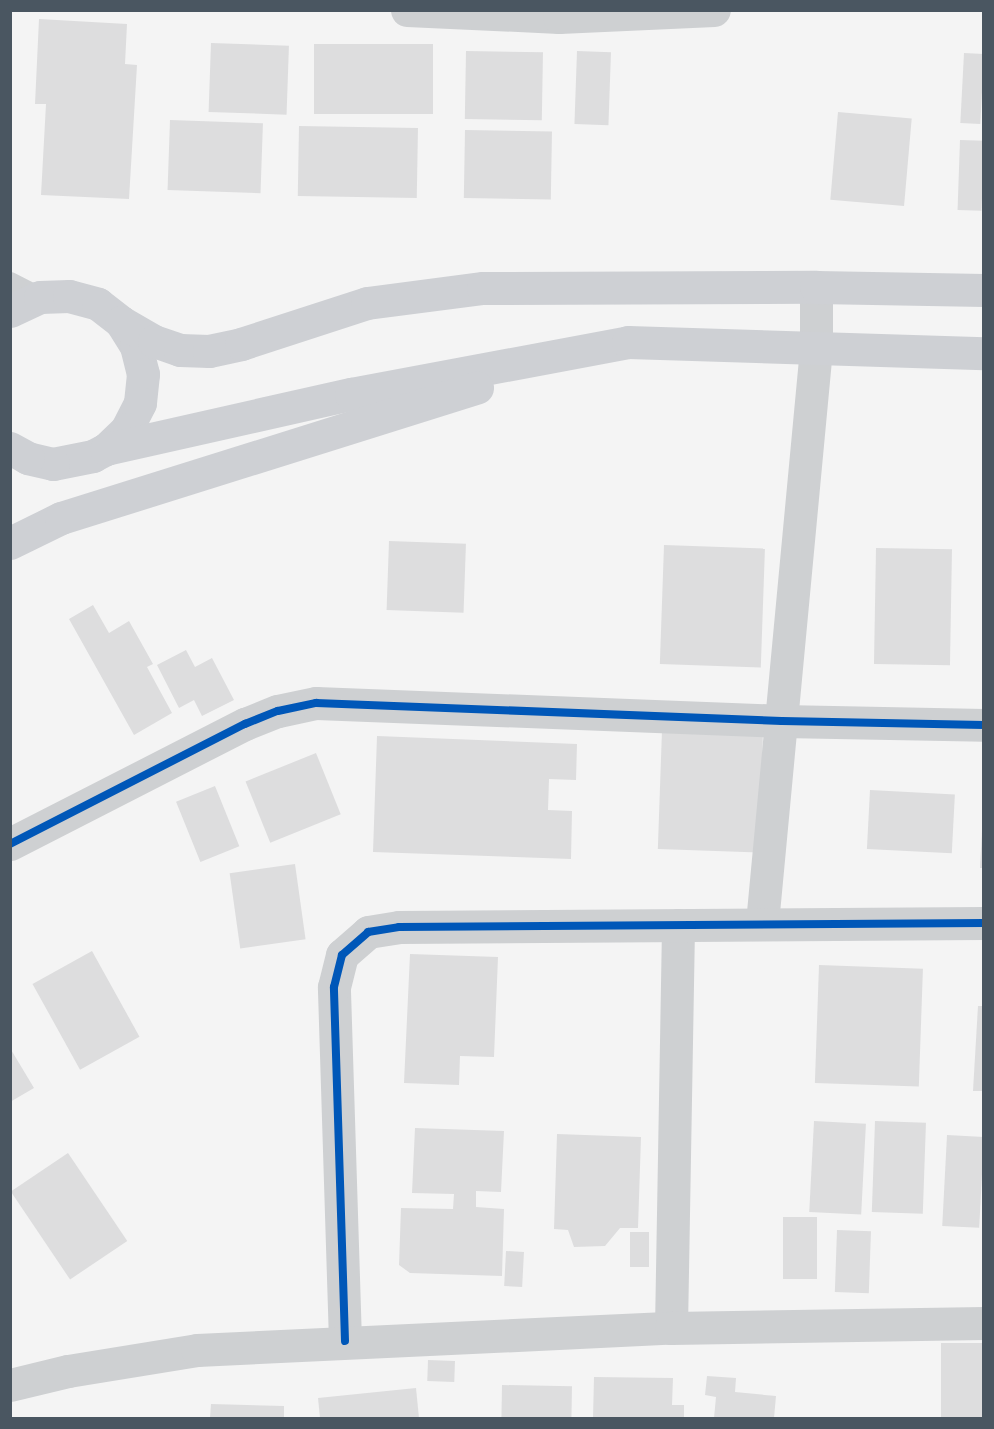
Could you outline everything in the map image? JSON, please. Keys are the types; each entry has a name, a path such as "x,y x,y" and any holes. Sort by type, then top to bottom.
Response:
{"street":[{"path":"407,10 559,17 714,10"},
{"path":"10,311 40,297 69,296 98,304 121,322 154,341 180,350 209,351 241,344 367,303 483,288 816,287 984,290"},
{"path":"762,923 816,349 816,287"},
{"path":"10,475 93,456 106,449 127,429 140,403 143,374 136,346 121,322"},
{"path":"106,449 351,394 628,342 984,353"},
{"path":"10,543 61,518 628,342"},
{"path":"10,448 28,458 53,464"},
{"path":"10,844 245,724 278,711 316,703 782,721 984,725"},
{"path":"345,1341 334,987 342,955 368,932 399,927 984,923"},
{"path":"671,1328 678,924"},
{"path":"10,1385 68,1371 197,1350 345,1341 671,1328 984,1323"}],"lane":[{"path":"10,282 40,297"}],"building":[{"path":"39,19 127,24 125,64 137,65 129,199 41,195 46,104 35,104"},
{"path":"211,43 289,46 287,115 209,112"},
{"path":"314,44 433,44 433,114 314,114"},
{"path":"466,51 543,52 542,120 465,119"},
{"path":"577,51 611,52 608,125 574,124"},
{"path":"964,53 984,54 980,124 960,123"},
{"path":"838,112 912,118 904,206 830,200"},
{"path":"170,120 263,123 261,193 168,190"},
{"path":"299,126 418,128 417,198 298,196"},
{"path":"465,130 552,132 551,200 464,198"},
{"path":"960,140 984,141 982,211 958,210"},
{"path":"389,541 466,544 464,613 387,610"},
{"path":"664,545 765,549 761,667 660,664"},
{"path":"876,548 952,549 950,665 874,664"},
{"path":"93,605 109,633 129,621 153,664 147,667 172,713 134,735 69,619"},
{"path":"186,650 195,667 212,658 234,700 202,716 194,700 179,708 157,665"},
{"path":"662,730 763,734 759,852 658,849"},
{"path":"377,736 577,744 576,780 549,779 548,810 572,811 571,859 373,852"},
{"path":"316,753 341,814 270,843 246,781"},
{"path":"215,786 239,846 200,862 176,802"},
{"path":"870,790 955,794 952,853 867,849"},
{"path":"982,831 984,832 984,868 980,868"},
{"path":"295,864 306,939 240,948 230,873"},
{"path":"92,951 140,1037 80,1070 33,984"},
{"path":"410,954 498,957 494,1057 460,1056 459,1085 404,1083"},
{"path":"819,965 923,969 919,1087 815,1083"},
{"path":"978,1006 984,1006 984,1091 973,1091"},
{"path":"10,1048 34,1088 10,1102"},
{"path":"814,1121 866,1124 861,1215 809,1212"},
{"path":"875,1121 926,1123 923,1214 872,1212"},
{"path":"415,1128 504,1131 501,1192 476,1191 476,1207 504,1209 502,1276 410,1273 399,1265 401,1208 453,1209 454,1194 412,1193"},
{"path":"557,1134 641,1137 638,1228 620,1228 605,1246 574,1247 568,1230 554,1229"},
{"path":"947,1135 984,1137 979,1228 942,1226"},
{"path":"68,1153 127,1241 70,1279 11,1192"},
{"path":"783,1217 817,1217 817,1279 783,1279"},
{"path":"837,1230 871,1231 869,1293 835,1292"},
{"path":"630,1232 649,1232 649,1267 630,1267"},
{"path":"506,1251 524,1252 522,1287 504,1286"},
{"path":"941,1343 984,1343 984,1418 941,1418"},
{"path":"428,1360 455,1361 454,1382 427,1381"},
{"path":"707,1376 736,1378 735,1392 776,1396 774,1418 714,1418 716,1397 705,1395"},
{"path":"594,1377 673,1378 672,1405 684,1405 684,1418 593,1418"},
{"path":"502,1385 572,1386 571,1418 501,1418"},
{"path":"416,1388 419,1418 320,1418 318,1398"},
{"path":"211,1404 284,1406 284,1418 210,1418"}],"cycle path":[{"path":"10,844 245,724 278,711 316,703 782,721 984,725"},
{"path":"345,1341 334,987 342,955 368,932 399,927 984,923"}]}
